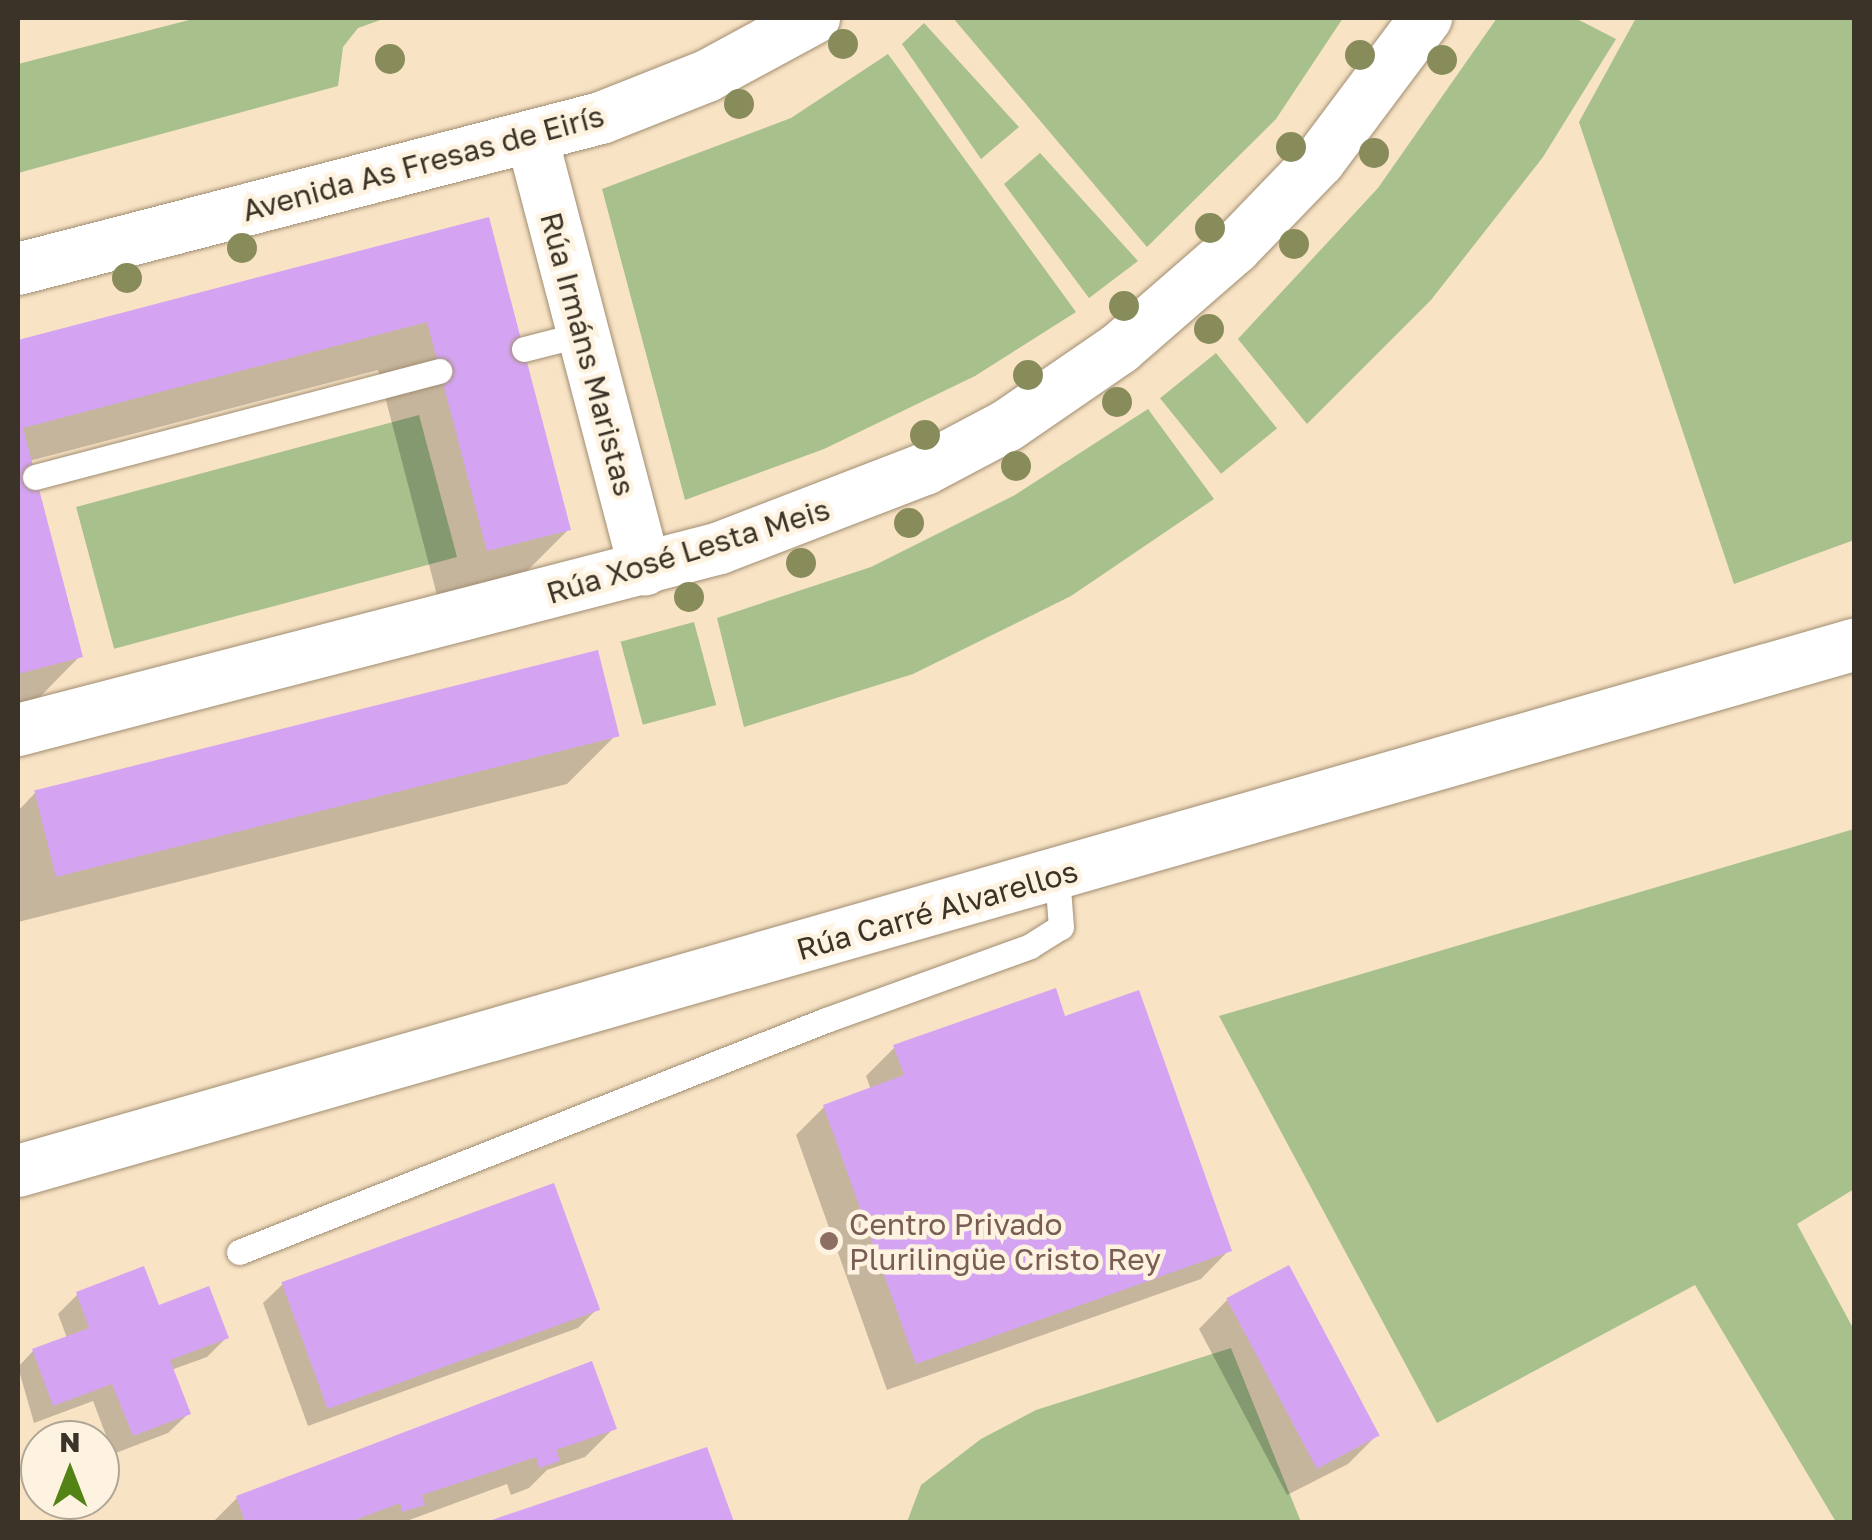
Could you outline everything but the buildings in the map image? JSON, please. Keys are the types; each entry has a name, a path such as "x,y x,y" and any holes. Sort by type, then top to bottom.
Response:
{"street":[{"name":"Avenida As Fresas de Eirís","path":"18,270 532,138 707,76 814,18"},
{"name":"Rúa Xosé Lesta Meis","path":"18,730 645,569 838,507 925,468 1008,425 1120,348 1235,248 1319,161 1426,18"},
{"name":"Rúa Irmáns Maristas","path":"532,138 645,569"},
{"name":"Rúa Carré Alvarellos","path":"18,1172 1854,644"}],"lane":[{"path":"524,350 583,334"},
{"path":"35,477 439,372"},
{"path":"240,1252 826,1020 1030,946 1061,927 1056,875"}],"green space":[{"path":"197,18 386,18 358,28 343,47 338,86 18,173 18,64"},
{"path":"953,18 1343,18 1276,119 1147,247"},
{"path":"1497,18 1575,18 1616,39 1543,157 1431,300 1307,424 1238,339 1378,188"},
{"path":"1636,18 1854,18 1854,540 1734,584 1579,122"},
{"path":"924,23 1019,127 981,159 902,44"},
{"path":"888,54 1076,312 975,376 824,449 685,500 602,189 791,118"},
{"path":"1040,153 1138,261 1089,298 1004,184"},
{"path":"1216,353 1277,428 1221,474 1160,398"},
{"path":"1148,409 1214,499 1071,596 913,674 744,727 717,618 871,567 1015,495"},
{"path":"419,415 457,557 114,649 76,507"},
{"path":"694,622 716,705 643,725 621,642"},
{"path":"1854,829 1854,1189 1797,1224 1854,1330 1854,1522 1836,1522 1695,1285 1437,1423 1219,1016"},
{"path":"1231,1348 1301,1522 907,1522 921,1485 981,1439 1036,1410"}],"place":[{"name":"Centro Privado Plurilingüe Cristo Rey","path":"829,1241"}]}
